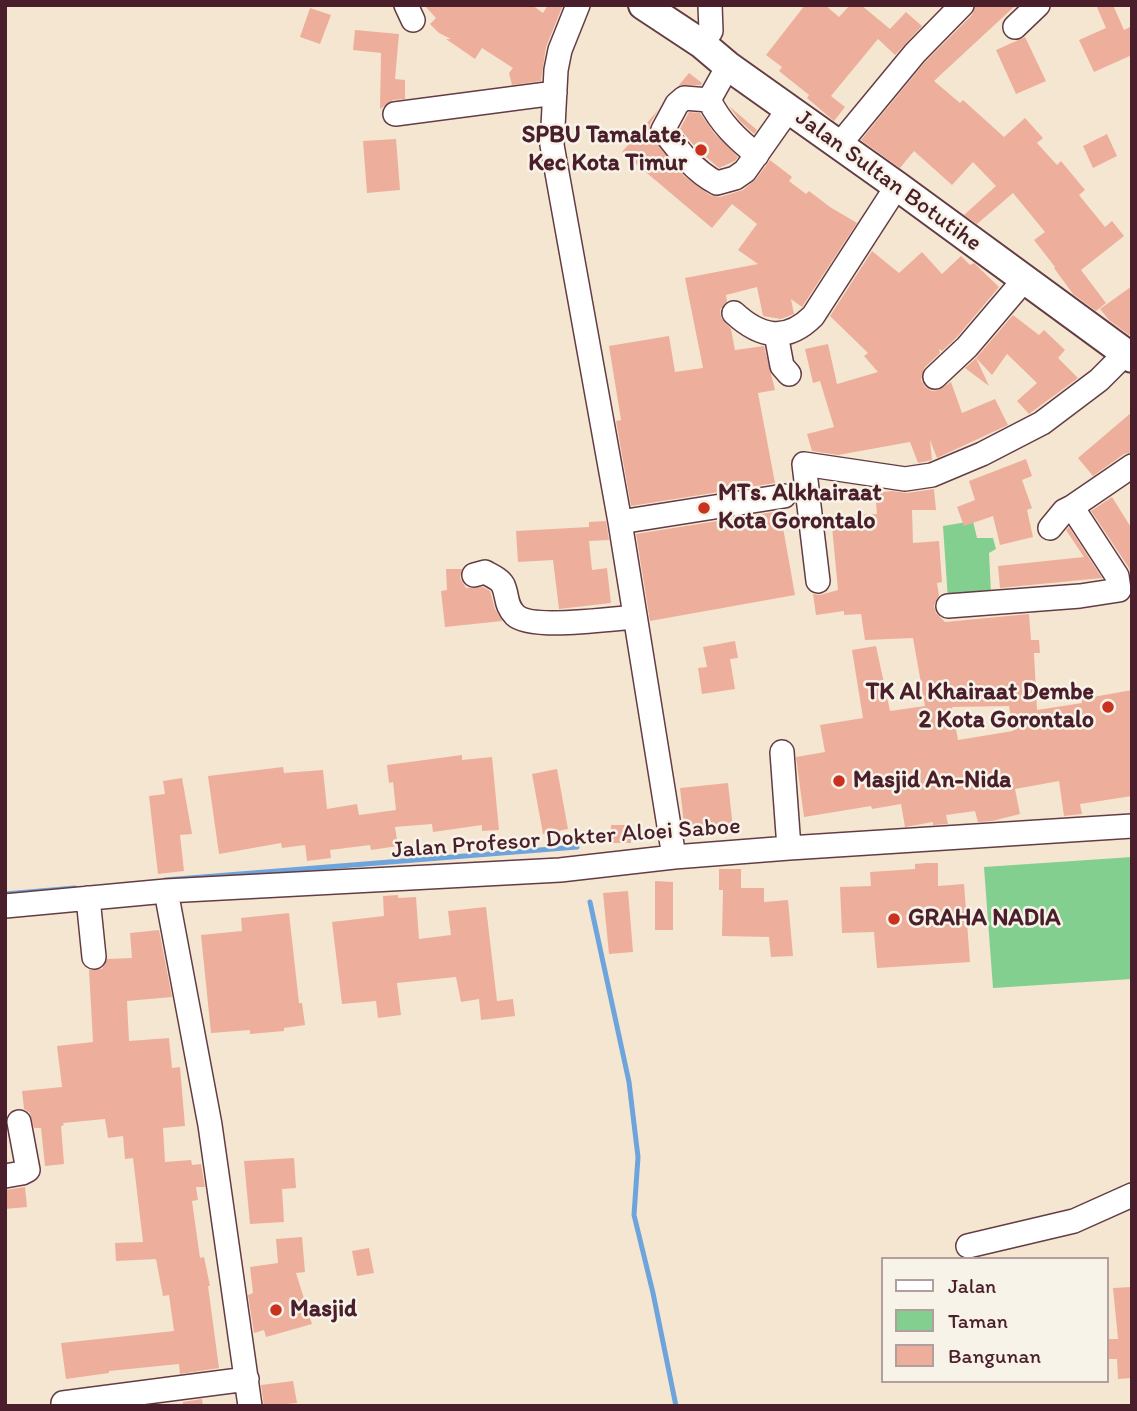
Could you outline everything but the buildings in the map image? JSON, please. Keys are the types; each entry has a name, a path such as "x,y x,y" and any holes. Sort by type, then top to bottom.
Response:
{"main road":[{"name":"Jalan Sultan Botutihe","path":"643,5 702,44 788,110 898,186 1128,356"}],"street":[{"path":"578,5 560,50 552,145 620,522 674,857"},
{"path":"702,44 711,31 710,5"},
{"path":"839,145 915,53 962,5"},
{"path":"1015,27 1038,5"},
{"path":"709,100 728,66"},
{"path":"395,114 555,93"},
{"path":"709,100 684,98 677,104 663,130 693,167 717,183 735,178 745,171 788,110"},
{"path":"709,100 731,134 758,155"},
{"path":"734,313 759,332 789,332 806,323 898,186"},
{"path":"935,377 967,347 1024,280"},
{"path":"776,334 782,366 789,374"},
{"path":"818,581 804,464 905,479 932,475 982,454 1042,423 1128,356"},
{"path":"1050,528 1064,511 1132,466"},
{"path":"620,522 785,496"},
{"path":"948,606 1080,596 1119,590 1117,576 1072,507"},
{"path":"474,575 485,572 503,584 506,604 518,618 527,621 635,617"},
{"path":"782,752 789,848"},
{"name":"Jalan Profesor Dokter Aloei Saboe","path":"5,906 166,891 560,870 789,848 1132,826"},
{"path":"166,891 210,1125 250,1406"},
{"path":"88,898 94,957"},
{"path":"5,1176 28,1170 19,1122"},
{"path":"968,1246 1074,1221 1132,1195"},
{"path":"63,1403 247,1379"}],"green space":[{"path":"973,521 977,538 993,538 996,549 989,553 991,594 948,600 943,526"},
{"path":"1132,857 1132,979 993,988 984,867"}],"waterway":[{"path":"165,880 577,847"},
{"path":"5,894 75,888"},
{"path":"590,902 629,1082 638,1157 634,1215 676,1406"}],"place":[{"name":"SPBU Tamalate, Kec Kota Timur","path":"701,150"},
{"name":"MTs. Alkhairaat Kota Gorontalo","path":"704,508"},
{"name":"TK Al Khairaat Dembe 2 Kota Gorontalo","path":"1108,707"},
{"name":"Masjid An-Nida","path":"839,781"},
{"name":"GRAHA NADIA","path":"894,919"},
{"name":"Masjid","path":"276,1310"}]}
